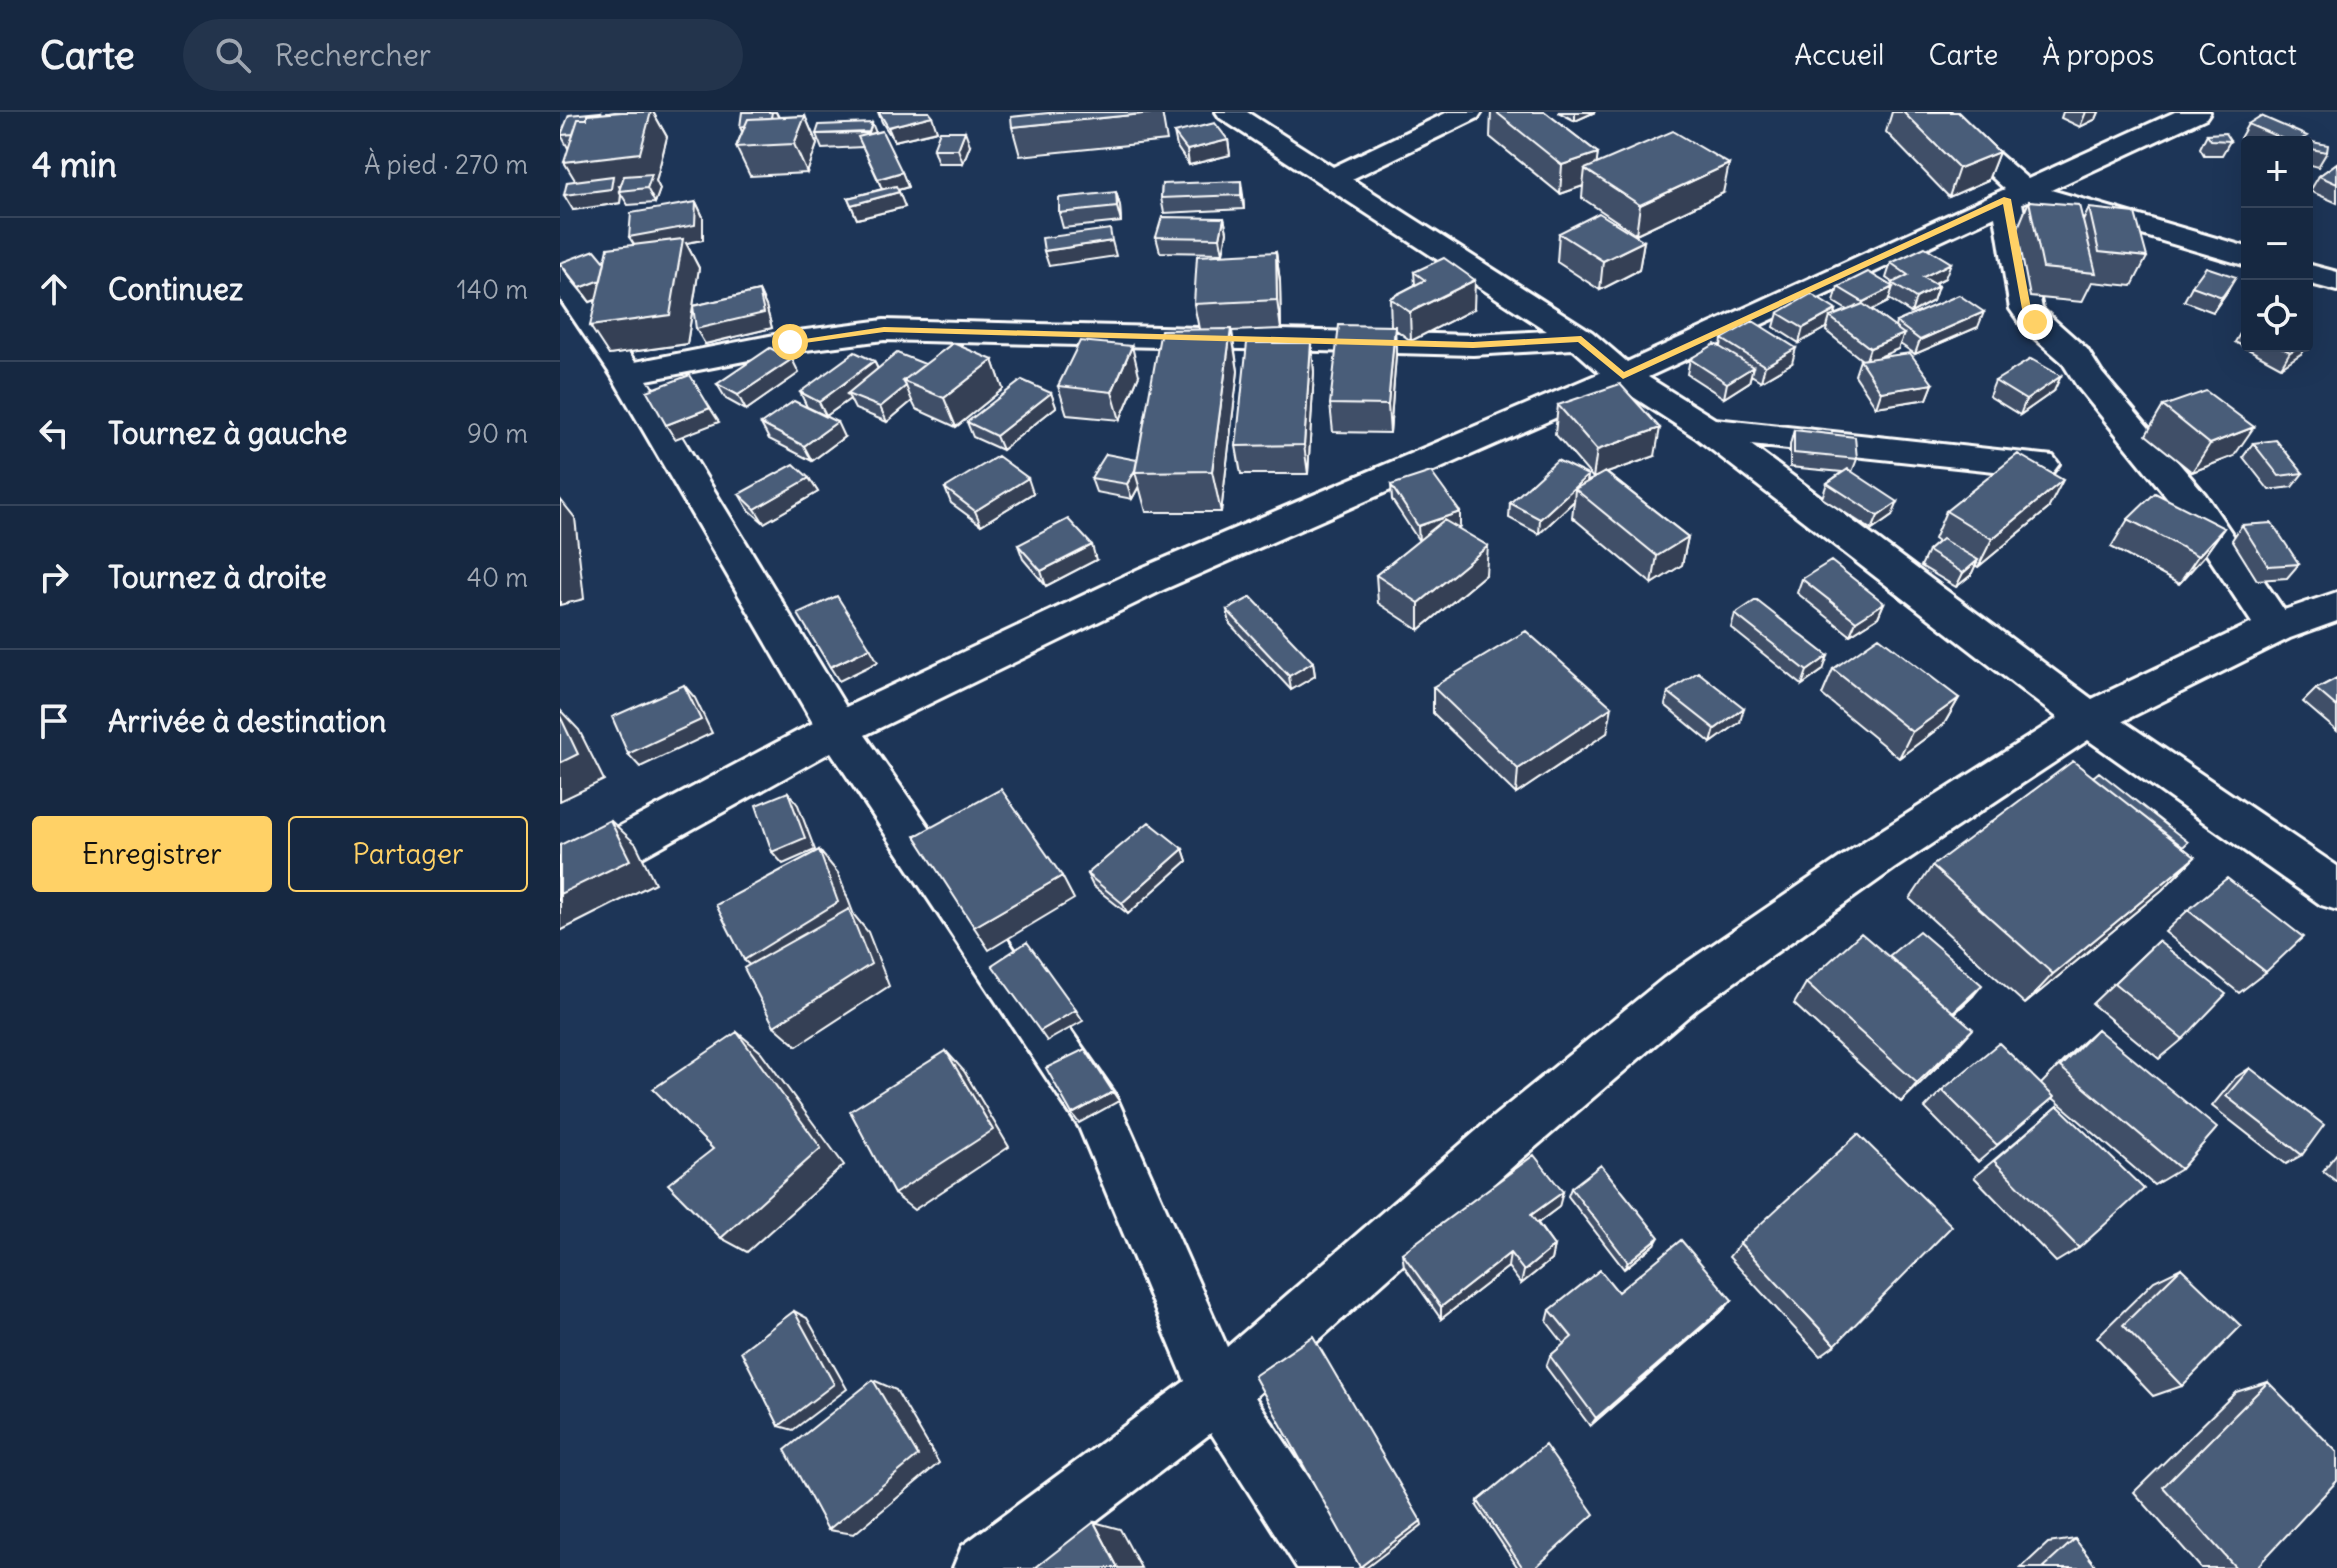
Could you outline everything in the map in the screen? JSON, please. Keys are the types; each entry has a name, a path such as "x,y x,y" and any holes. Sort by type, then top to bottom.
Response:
{"street":[{"path":"1229,112 1581,339 1623,376 1707,429 2089,719 2337,891"},
{"path":"1330,179 1469,112"},
{"path":"1934,112 2015,195 2241,255"},
{"path":"560,880 838,729 1152,579 1623,376 2197,112"},
{"path":"2015,195 2026,309 2035,322 2075,356 2089,379 2192,503 2276,628"},
{"path":"2313,275 2337,282"},
{"path":"560,276 627,374 838,729 1097,1111 1218,1392 1332,1568"},
{"path":"627,374 790,342 884,330 1473,345 1581,339"},
{"path":"1707,429 2041,464"},
{"path":"984,1568 1218,1392 1501,1143 1681,993 1879,855 2089,719 2276,628 2337,606"}],"building":[{"path":"601,112 587,115 587,119 578,119 573,134 561,135 569,115"},
{"path":"651,112 640,153 564,162 578,119 587,119 587,115"},
{"path":"742,112 772,112 771,118 748,119 745,126 740,127"},
{"path":"879,112 929,112 932,116 888,127"},
{"path":"1058,112 1162,112 1012,127 1011,117"},
{"path":"1496,112 1545,112 1598,153 1562,165"},
{"path":"1903,112 1958,112 1999,152 1959,168"},
{"path":"805,116 794,144 736,147 748,119"},
{"path":"2261,116 2307,136 2276,136 2248,124"},
{"path":"872,123 869,132 816,134 819,125"},
{"path":"1215,123 1228,140 1187,150 1174,133"},
{"path":"882,131 902,172 878,179 858,137"},
{"path":"940,131 965,131 958,149 933,149"},
{"path":"1673,131 1729,164 1640,205 1585,169"},
{"path":"2225,133 2230,141 2211,140 2207,134"},
{"path":"2313,142 2328,145 2327,152 2313,149"},
{"path":"2337,163 2337,184 2319,176"},
{"path":"652,174 647,188 619,191 624,176"},
{"path":"613,176 611,189 564,195 567,182"},
{"path":"1241,181 1241,195 1161,198 1162,184"},
{"path":"896,186 899,192 851,205 848,198"},
{"path":"1116,192 1117,207 1059,213 1059,198"},
{"path":"2029,201 2079,205 2096,273 2043,268"},
{"path":"696,202 695,225 629,237 631,213"},
{"path":"2089,208 2135,213 2147,257 2099,252"},
{"path":"1599,213 1644,241 1603,261 1559,233"},
{"path":"1162,217 1224,218 1220,238 1156,237"},
{"path":"1110,229 1112,241 1044,251 1042,238"},
{"path":"683,239 670,315 590,326 608,248"},
{"path":"1925,247 1951,263 1923,277 1938,286 1916,298 1892,283 1908,275 1891,263"},
{"path":"595,250 605,262 601,280 580,288 560,263"},
{"path":"1276,252 1277,300 1194,304 1197,256"},
{"path":"1444,258 1475,280 1410,312 1390,298 1425,280 1414,272"},
{"path":"2206,267 2236,277 2222,297 2192,286"},
{"path":"1868,272 1893,287 1863,302 1838,287"},
{"path":"759,291 764,313 696,329 693,306"},
{"path":"1811,294 1836,310 1803,328 1778,313"},
{"path":"1959,295 1984,312 1920,340 1896,322"},
{"path":"1863,304 1904,334 1870,348 1830,317"},
{"path":"1753,321 1796,348 1765,366 1722,339"},
{"path":"1339,325 1395,326 1388,405 1330,404"},
{"path":"1231,329 1212,471 1135,472 1161,330"},
{"path":"1080,341 1132,346 1112,392 1058,386"},
{"path":"953,343 993,360 944,398 903,381"},
{"path":"1247,343 1311,343 1304,445 1236,446"},
{"path":"1715,344 1753,367 1727,383 1690,359"},
{"path":"770,348 792,359 738,395 717,384"},
{"path":"855,352 874,361 819,402 800,392"},
{"path":"897,353 925,364 903,381 906,386 880,407 847,394"},
{"path":"1910,353 1933,384 1881,392 1860,360"},
{"path":"2031,359 2061,376 2026,400 1995,381"},
{"path":"690,375 710,408 666,425 647,391"},
{"path":"1022,380 1051,393 996,436 967,422"},
{"path":"1620,384 1660,428 1597,450 1558,405"},
{"path":"2206,391 2254,427 2210,444 2163,406"},
{"path":"794,401 837,422 804,446 761,424"},
{"path":"1794,430 1855,437 1857,459 1794,453"},
{"path":"2276,440 2303,473 2279,476 2253,443"},
{"path":"1106,454 1137,460 1127,484 1091,478"},
{"path":"2018,454 2063,480 1992,539 1946,511"},
{"path":"998,456 1028,478 975,511 945,488"},
{"path":"1557,460 1588,475 1540,519 1510,503"},
{"path":"794,464 809,478 755,509 739,494"},
{"path":"1848,469 1898,502 1878,516 1827,483"},
{"path":"1431,472 1460,512 1418,526 1391,485"},
{"path":"1605,472 1688,537 1657,556 1575,489"},
{"path":"2155,493 2224,528 2198,556 2128,519"},
{"path":"1068,519 1092,545 1041,571 1018,545"},
{"path":"1444,520 1488,546 1419,603 1376,575"},
{"path":"2272,523 2299,564 2268,566 2242,525"},
{"path":"1942,539 1978,560 1963,573 1928,551"},
{"path":"1831,561 1884,603 1856,621 1802,579"},
{"path":"837,596 870,648 830,667 798,614"},
{"path":"1251,597 1313,662 1289,676 1227,610"},
{"path":"1756,600 1828,656 1807,671 1735,614"},
{"path":"1526,631 1612,707 1518,769 1433,687"},
{"path":"1879,637 1959,698 1912,732 1833,669"},
{"path":"1698,672 1744,708 1715,729 1668,692"},
{"path":"2337,678 2337,707 2316,689"},
{"path":"684,685 701,720 628,754 612,717"},
{"path":"560,716 578,754 560,763"},
{"path":"2073,761 2195,857 2053,974 1932,866"},
{"path":"2099,772 2188,842 2183,847 2093,777"},
{"path":"1001,789 1062,876 974,927 915,836"},
{"path":"788,792 805,838 772,852 756,805"},
{"path":"610,820 630,860 560,894 560,845"},
{"path":"1149,822 1183,849 1122,903 1087,874"},
{"path":"819,850 838,902 744,960 716,905"},
{"path":"2227,878 2303,937 2266,972 2188,910"},
{"path":"849,909 871,964 774,1026 744,968"},
{"path":"1919,931 1982,985 1953,1012 1889,956"},
{"path":"1861,933 1973,1029 1917,1083 1806,983"},
{"path":"2158,941 2226,994 2183,1039 2114,983"},
{"path":"1027,942 1076,1010 1040,1031 992,965"},
{"path":"2097,1029 2217,1128 2181,1169 2060,1067"},
{"path":"737,1032 821,1148 721,1238 668,1184 713,1149 653,1089"},
{"path":"1999,1043 2054,1097 1997,1145 1942,1090"},
{"path":"1085,1049 1113,1092 1072,1114 1046,1068"},
{"path":"946,1051 993,1130 894,1194 850,1111"},
{"path":"2250,1068 2324,1125 2302,1155 2226,1096"},
{"path":"2058,1106 2144,1189 2079,1248 1994,1161"},
{"path":"1858,1134 1952,1226 1835,1345 1740,1243"},
{"path":"1534,1155 1563,1192 1531,1215 1554,1246 1524,1271 1510,1253 1441,1307 1402,1253"},
{"path":"1601,1165 1659,1237 1628,1262 1571,1188"},
{"path":"1681,1240 1732,1300 1596,1418 1550,1356 1572,1337 1550,1310 1600,1270 1618,1292"},
{"path":"2181,1268 2241,1326 2182,1386 2123,1325"},
{"path":"794,1311 834,1384 779,1426 741,1351"},
{"path":"1313,1336 1421,1521 1360,1567 1254,1376"},
{"path":"873,1380 918,1456 828,1530 785,1450"},
{"path":"2268,1382 2337,1452 2337,1481 2256,1568 2236,1568 2163,1487"},
{"path":"1545,1445 1594,1514 1535,1568 1523,1568 1478,1501"},
{"path":"1094,1522 1118,1568 1035,1568"},
{"path":"2075,1539 2097,1568 2043,1568"}],"route":[{"path":"790,342 847,332 884,330 1473,345 1581,339 1623,376 2007,199 2026,309 2035,322"}]}
